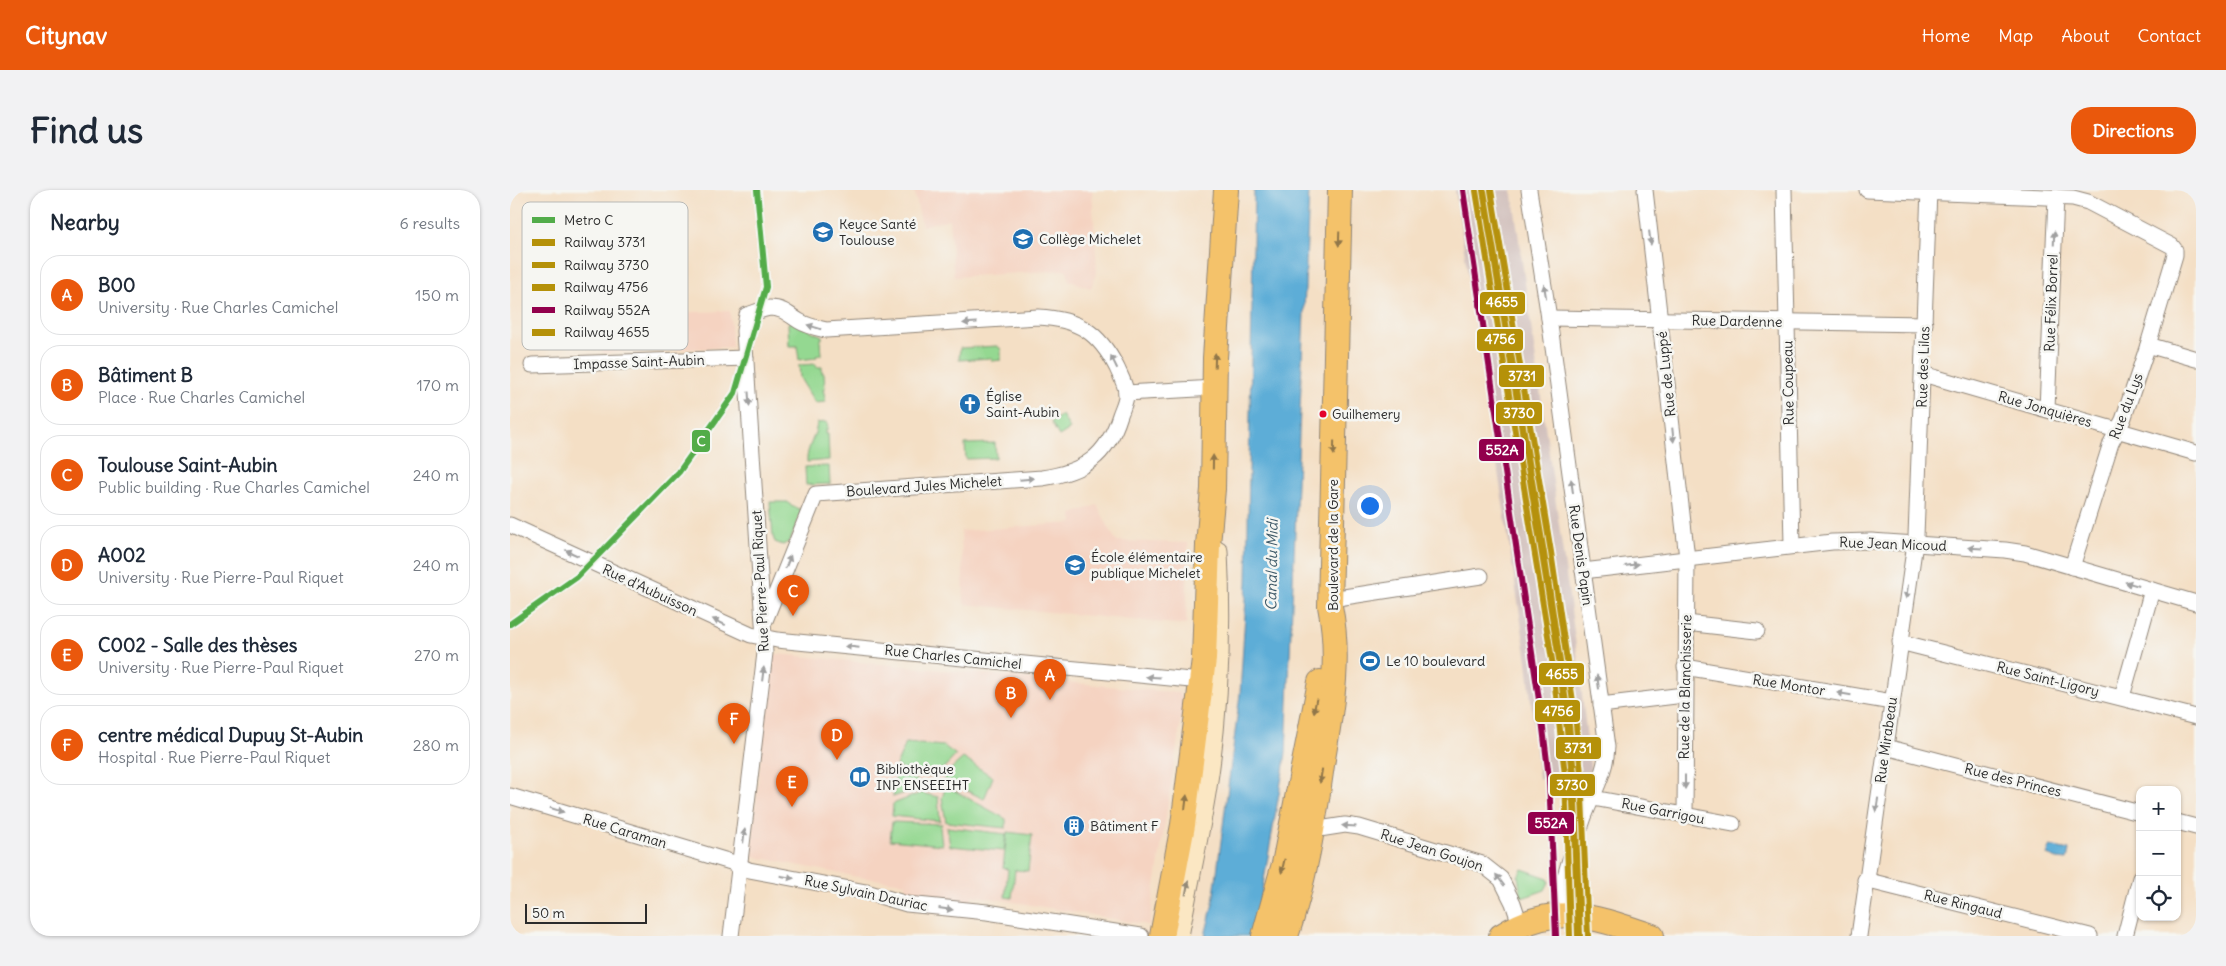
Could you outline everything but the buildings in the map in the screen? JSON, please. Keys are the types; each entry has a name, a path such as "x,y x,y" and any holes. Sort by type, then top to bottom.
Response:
{"main road":[{"path":"1162,936 1183,825 1201,682 1208,545 1213,489 1215,398 1226,190"},
{"name":"Boulevard de la Gare","path":"1290,933 1312,830 1336,677 1335,632 1330,602 1340,190"},
{"path":"1178,936 1206,787 1214,712 1219,597 1213,489"},
{"path":"1264,936 1284,864 1322,670 1330,602"},
{"path":"1510,930 1538,918 1560,914 1615,924 1652,936"}],"street":[{"name":"Rue Denis Papin","path":"1529,190 1549,318 1584,571 1606,747 1606,765 1562,884 1560,914"},
{"name":"Rue de Luppé","path":"1645,190 1687,558"},
{"name":"Rue Coupeau","path":"1784,190 1792,546"},
{"path":"1867,190 2056,197"},
{"name":"Rue des Lilas","path":"1914,544 1923,374 1929,191"},
{"name":"Rue du Lys","path":"2056,197 2073,198 2088,202 2172,246 2175,250 2148,345 2118,430 2111,443 2072,567"},
{"name":"Rue Félix Borrel","path":"2047,409 2056,197"},
{"name":"Rue Pierre-Paul Riquet","path":"731,936 765,653 744,331 746,315 764,309 776,309 790,314 798,321 812,327 826,330 1038,317 1057,318 1086,329 1098,338 1109,353 1126,393"},
{"name":"Rue Dardenne","path":"1549,318 1925,324"},
{"path":"2148,345 2196,360"},
{"name":"Impasse Saint-Aubin","path":"532,365 746,358"},
{"name":"Rue Jonquières","path":"1923,374 2196,453"},
{"path":"1126,393 1215,398"},
{"name":"Boulevard Jules Michelet","path":"764,631 816,494 1042,478 1075,470 1100,454 1109,442 1115,430 1126,393"},
{"name":"Rue d'Aubuisson","path":"510,525 735,630 764,631"},
{"name":"Rue Jean Micoud","path":"1584,571 1792,546 1871,541 2025,553 2196,603"},
{"name":"Rue Mirabeau","path":"1859,936 1865,880 1886,747 1914,544"},
{"name":"Rue de la Blanchisserie","path":"1685,815 1684,695 1687,558"},
{"path":"1330,602 1481,576"},
{"path":"2122,697 2152,590"},
{"path":"1686,623 1757,631"},
{"name":"Rue Charles Camichel","path":"764,631 1201,682"},
{"name":"Rue Saint-Ligory","path":"1900,642 2196,717"},
{"name":"Rue Montor","path":"1685,667 1892,702"},
{"path":"1601,704 1684,695"},
{"name":"Rue des Princes","path":"1886,747 2136,812"},
{"name":"Rue Caraman","path":"510,796 740,866"},
{"name":"Rue Garrigou","path":"1593,798 1733,824"},
{"path":"2181,823 2196,827"},
{"name":"Rue Jean Goujon","path":"1312,830 1345,825 1359,827 1482,864 1501,879 1513,903 1510,930"},
{"name":"Rue Sylvain Dauriac","path":"740,866 749,870 866,892 907,904 987,912 1141,936"},
{"name":"Rue Ringaud","path":"1865,880 2090,936"},
{"path":"2125,936 2136,893"}],"shaded area":[{"name":"Collège Michelet","path":"914,190 1092,190 1097,271 1091,288 1069,281 1067,270 954,277 949,219 922,226"},
{"path":"1455,190 1512,190 1578,660 1591,774 1539,779 1527,661"},
{"path":"730,311 732,347 688,349 688,312"},
{"path":"602,350 667,350 602,353"},
{"name":"École élémentaire publique Michelet","path":"1097,505 1116,541 1188,543 1186,625 964,604 961,531 1073,523 1072,514"},
{"path":"777,654 1179,693 1184,700 1149,925 972,895 971,905 905,895 906,883 858,877 751,856 772,658"}],"green space":[{"path":"790,321 822,336 820,340 821,355 816,356 816,358 799,360 797,346 789,346 788,324"},
{"path":"997,346 1001,349 1001,360 992,361 991,358 959,360 960,348"},
{"path":"816,364 816,367 822,367 822,373 824,373 825,389 823,389 826,402 815,403 800,378 799,365"},
{"path":"1062,415 1070,429 1059,436 1051,422"},
{"path":"827,422 828,429 826,429 826,434 828,434 829,460 807,462 808,452 817,423"},
{"path":"995,443 996,458 966,459 965,444"},
{"path":"829,466 830,484 806,485 805,467"},
{"path":"770,502 788,502 791,506 802,510 790,541 783,545 775,542 773,537"},
{"path":"906,743 944,746 956,755 935,774 923,776 896,766"},
{"path":"963,758 993,777 984,799 942,777"},
{"path":"896,771 918,781 920,788 893,797"},
{"path":"946,786 1006,819 1006,828 946,822 942,798"},
{"path":"921,793 938,797 940,821 892,816 893,804"},
{"path":"892,822 942,824 940,827 942,845 890,840"},
{"path":"947,827 1006,834 1004,851 950,846"},
{"path":"1007,832 1032,835 1028,871 1015,870 1012,898 1005,897 1008,869 1003,868"},
{"path":"1522,869 1548,878 1549,882 1545,890 1525,897 1521,896 1518,876"}],"water":[{"name":"Canal du Midi","path":"1254,190 1309,190 1286,753 1260,903 1249,936 1205,936 1213,903 1240,694 1247,582"},
{"path":"2050,846 2069,850 2067,860 2047,855"}],"metro line":[{"name":"C","path":"510,624 577,577 679,472 735,393 766,287 757,190"}],"rail line":[{"name":"552A","path":"1463,190 1542,720 1549,778 1556,936"},
{"name":"3730","path":"1483,190 1559,659 1572,774 1578,936"},
{"name":"3731","path":"1491,190 1551,552 1575,715 1581,773 1588,936"},
{"name":"4756","path":"1476,191 1552,660 1565,775 1570,936"},
{"name":"4655","path":"1484,191 1544,553 1568,716 1574,774 1580,936"}],"place":[{"name":"Keyce Santé Toulouse","path":"823,232"},
{"name":"Collège Michelet","path":"1023,239"},
{"name":"Église Saint-Aubin","path":"970,404"},
{"name":"Guilhemery","path":"1323,414"},
{"name":"École élémentaire publique Michelet","path":"1075,565"},
{"name":"Toulouse Saint-Aubin","path":"793,616"},
{"name":"Le 10 boulevard","path":"1370,661"},
{"name":"B00","path":"1050,700"},
{"name":"Bâtiment B","path":"1011,718"},
{"name":"centre médical Dupuy St-Aubin","path":"734,744"},
{"name":"A002","path":"837,760"},
{"name":"Bibliothèque INP ENSEEIHT","path":"860,777"},
{"name":"C002 - Salle des thèses","path":"792,807"},
{"name":"Bâtiment F","path":"1074,826"}]}
